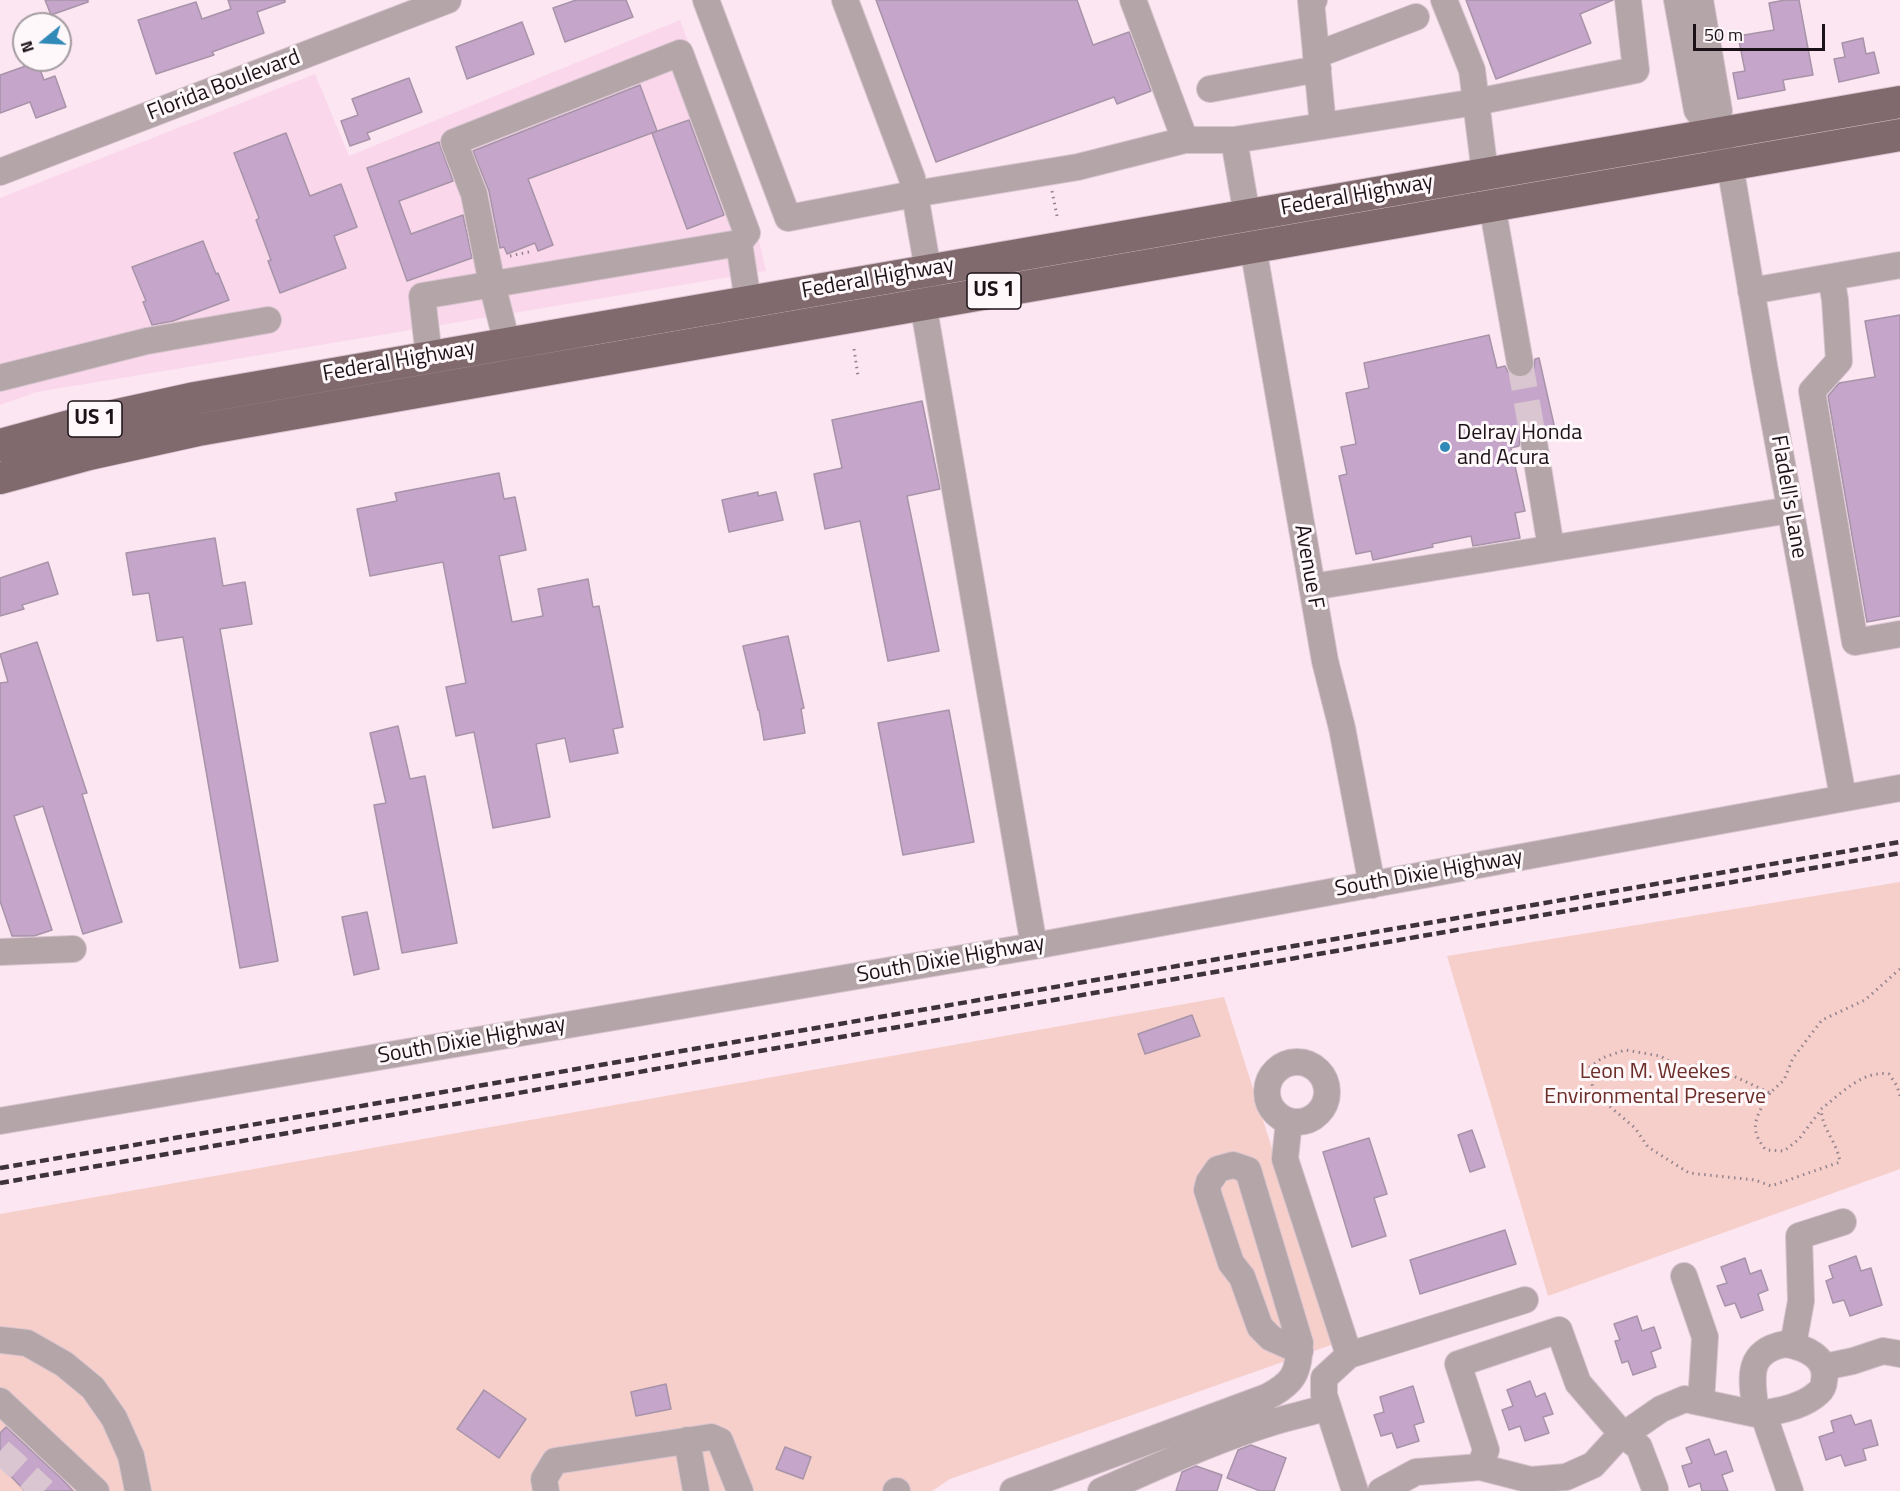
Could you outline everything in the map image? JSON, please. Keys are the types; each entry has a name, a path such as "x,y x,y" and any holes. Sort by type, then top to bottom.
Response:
{"main road":[{"name":"Federal Highway","path":"13,441 135,410 429,357 1900,102"},
{"name":"Federal Highway","path":"2,477 90,454 198,430 1900,135"},
{"path":"2,477 13,441"}],"street":[{"name":"Florida Boulevard","path":"0,172 416,6 448,0"},
{"path":"706,0 788,218 914,194 1078,167 1185,140 1234,140 1476,102 1636,70 1628,0"},
{"path":"845,0 912,178 928,270 924,304 1034,946"},
{"path":"1133,0 1185,140"},
{"path":"1314,0 1311,1 1323,126"},
{"path":"1444,0 1472,70 1485,173"},
{"name":"Fladell's Lane","path":"1677,0 1697,110 1714,134 1732,177 1843,797"},
{"path":"1700,0 1719,111 1714,134"},
{"path":"1210,89 1317,62 1416,16"},
{"path":"429,357 422,296 492,284 739,243 747,233 680,53 454,142 474,194 492,284 507,343 533,371"},
{"path":"1234,140 1247,215"},
{"path":"1492,205 1520,363"},
{"path":"739,243 748,301"},
{"name":"Avenue F","path":"1253,247 1325,661 1342,728 1372,885"},
{"path":"1751,291 1900,265"},
{"path":"1831,277 1835,300 1839,361 1812,391 1852,598 1855,642 1900,634"},
{"path":"0,378 147,341 268,320"},
{"path":"1534,443 1551,548"},
{"path":"1312,587 1790,510"},
{"path":"1808,606 1852,598"},
{"name":"South Dixie Highway","path":"0,1121 1034,946 1900,788"},
{"path":"0,952 73,949"},
{"path":"1289,1121 1285,1159 1348,1356"},
{"path":"1013,1491 1267,1397 1280,1390 1291,1379 1299,1359 1300,1343 1248,1170 1233,1165 1225,1166 1212,1175 1207,1190 1231,1263 1242,1277 1260,1327 1299,1359 1325,1393 1355,1491"},
{"path":"1793,1345 1801,1301 1799,1236 1843,1222"},
{"path":"1684,1276 1705,1337 1701,1402"},
{"path":"1101,1491 1173,1460 1260,1427 1325,1393 1348,1356 1525,1300"},
{"path":"1480,1467 1486,1450 1458,1364 1559,1330 1578,1383 1623,1436 1639,1447 1655,1489"},
{"path":"0,1340 27,1343 64,1364 93,1388 114,1418 131,1456 138,1491"},
{"path":"1381,1491 1416,1473 1480,1467 1531,1480 1540,1485 1593,1465 1615,1441 1661,1409 1685,1400 1760,1413 1788,1408 1819,1393 1824,1385 1825,1376 1824,1367 1812,1353 1785,1344 1771,1347 1760,1354 1754,1364 1753,1378 1760,1413 1790,1491"},
{"path":"1824,1367 1883,1351 1900,1354"},
{"path":"0,1401 96,1491"},
{"path":"546,1491 544,1479 555,1461 711,1437 720,1441 740,1491"},
{"path":"687,1440 696,1491"}],"path":[{"path":"1052,185 1057,216"},
{"path":"510,256 533,251"},
{"path":"854,349 858,376"},
{"path":"1900,969 1865,1000 1822,1020 1792,1058 1785,1080 1770,1093 1754,1124 1758,1140 1766,1150 1784,1151 1800,1139 1821,1109 1862,1078 1878,1072 1889,1074 1900,1096"},
{"path":"1770,1093 1712,1066 1680,1067 1660,1056 1625,1050 1602,1058 1590,1067 1593,1092 1635,1128 1648,1147 1689,1173 1755,1180 1771,1186 1840,1161 1838,1148 1822,1123 1821,1109"}],"shaded area":[{"path":"680,20 752,211 766,271 37,392 0,405 0,198 315,74 349,156"}],"green space":[{"name":"Leon M. Weekes Environmental Preserve","path":"1900,882 1900,1169 1548,1296 1447,956"},
{"path":"1224,997 1334,1344 950,1479 932,1491 0,1491 0,1214"}],"building":[{"path":"45,0 88,0 88,2 60,12 50,12"},
{"path":"228,0 285,0 285,2 257,12 264,33 212,52 214,55 156,74 138,20 196,2 202,19 231,9"},
{"path":"576,0 626,0 633,17 565,42 553,8"},
{"path":"876,0 1077,0 1093,45 1129,32 1151,91 1117,104 1114,97 936,162"},
{"path":"1466,0 1613,0 1580,14 1591,43 1496,79"},
{"path":"1799,0 1813,75 1783,80 1785,90 1738,99 1733,73 1745,71 1738,36 1774,30 1769,3"},
{"path":"522,22 534,54 467,79 456,47"},
{"path":"1863,38 1866,54 1874,52 1879,73 1839,82 1834,59 1845,57 1842,43"},
{"path":"12,71 41,72 44,80 55,76 66,107 36,118 30,102 0,113 0,75"},
{"path":"409,78 422,112 367,133 370,139 350,146 341,121 358,115 352,99"},
{"path":"640,85 657,131 528,179 553,245 538,251 535,243 507,254 504,247 500,248 489,191 473,151"},
{"path":"689,120 724,215 687,229 652,133"},
{"path":"286,133 310,196 341,184 357,227 334,236 346,268 280,293 256,220 259,218 234,153"},
{"path":"439,142 453,181 399,201 411,234 463,215 472,258 407,281 367,168"},
{"path":"203,241 229,300 173,321 152,325 143,302 146,301 132,267"},
{"path":"1900,315 1900,616 1867,622 1828,396 1839,383 1875,377 1865,321"},
{"path":"1489,335 1497,368 1505,366 1514,377 1522,378 1529,375 1534,368 1535,359 1539,358 1557,438 1549,440 1540,429 1531,428 1520,437 1519,446 1511,448 1525,511 1515,513 1520,538 1473,546 1471,536 1373,560 1371,551 1356,554 1339,476 1347,474 1341,447 1356,444 1346,393 1369,388 1364,363"},
{"path":"922,401 940,489 907,496 939,651 888,661 860,521 825,529 814,474 842,468 832,420"},
{"path":"499,473 504,499 515,497 526,550 499,556 512,622 543,616 538,589 588,579 593,607 599,606 623,727 613,729 618,753 570,762 565,738 536,744 550,817 493,828 474,732 456,736 446,687 466,683 443,562 370,576 357,509 397,501 395,493"},
{"path":"758,492 758,496 776,492 783,520 729,532 722,500"},
{"path":"215,538 223,586 245,582 252,624 220,629 278,961 240,968 183,637 157,641 149,593 133,595 126,553"},
{"path":"48,562 58,594 22,605 24,609 0,616 0,578"},
{"path":"788,636 804,708 801,709 805,733 764,740 743,646"},
{"path":"37,642 87,793 82,794 122,922 83,934 43,806 14,816 52,930 34,936 12,936 0,901 0,683 8,682 0,654"},
{"path":"949,710 974,842 903,855 878,723"},
{"path":"398,726 410,779 425,776 457,943 402,953 374,805 386,803 370,733"},
{"path":"367,912 379,969 354,975 342,917"},
{"path":"1192,1015 1200,1036 1145,1054 1138,1034"},
{"path":"1472,1130 1485,1167 1470,1172 1458,1135"},
{"path":"1369,1138 1387,1194 1374,1198 1386,1236 1352,1247 1323,1152"},
{"path":"1505,1230 1516,1264 1420,1294 1410,1260"},
{"path":"1856,1256 1861,1271 1871,1268 1882,1305 1850,1316 1844,1300 1833,1303 1826,1281 1833,1278 1829,1266"},
{"path":"1745,1258 1750,1274 1761,1270 1768,1290 1758,1294 1763,1310 1741,1318 1735,1303 1725,1306 1717,1286 1727,1283 1721,1267"},
{"path":"1637,1316 1642,1331 1654,1327 1661,1348 1651,1352 1656,1367 1633,1375 1628,1361 1622,1363 1615,1341 1620,1340 1614,1324"},
{"path":"1530,1381 1536,1397 1545,1393 1553,1414 1543,1417 1549,1433 1525,1441 1520,1426 1509,1430 1502,1410 1513,1406 1507,1390"},
{"path":"666,1384 671,1409 636,1416 631,1392"},
{"path":"1413,1386 1424,1422 1414,1425 1419,1441 1397,1448 1392,1433 1381,1436 1374,1415 1384,1412 1380,1397"},
{"path":"484,1390 526,1419 499,1458 457,1429"},
{"path":"1851,1415 1855,1425 1871,1420 1878,1445 1863,1449 1866,1460 1845,1466 1841,1455 1826,1460 1819,1437 1834,1432 1831,1421"},
{"path":"6,1427 73,1491 25,1491 0,1465 0,1433"},
{"path":"1709,1439 1715,1455 1726,1451 1733,1471 1722,1475 1728,1491 1702,1491 1700,1483 1689,1487 1682,1466 1692,1463 1686,1448"},
{"path":"1251,1445 1286,1458 1274,1491 1260,1491 1227,1478 1238,1450"},
{"path":"785,1447 811,1457 803,1479 776,1469"},
{"path":"1196,1466 1222,1475 1217,1491 1176,1491 1182,1472"}],"tunnel":[{"path":"1520,363 1534,443"},
{"path":"0,1451 44,1491"}],"railway":[{"path":"0,1168 1900,842"},
{"path":"0,1183 1900,853"}],"place":[{"name":"Delray Honda and Acura","path":"1445,447"}]}
